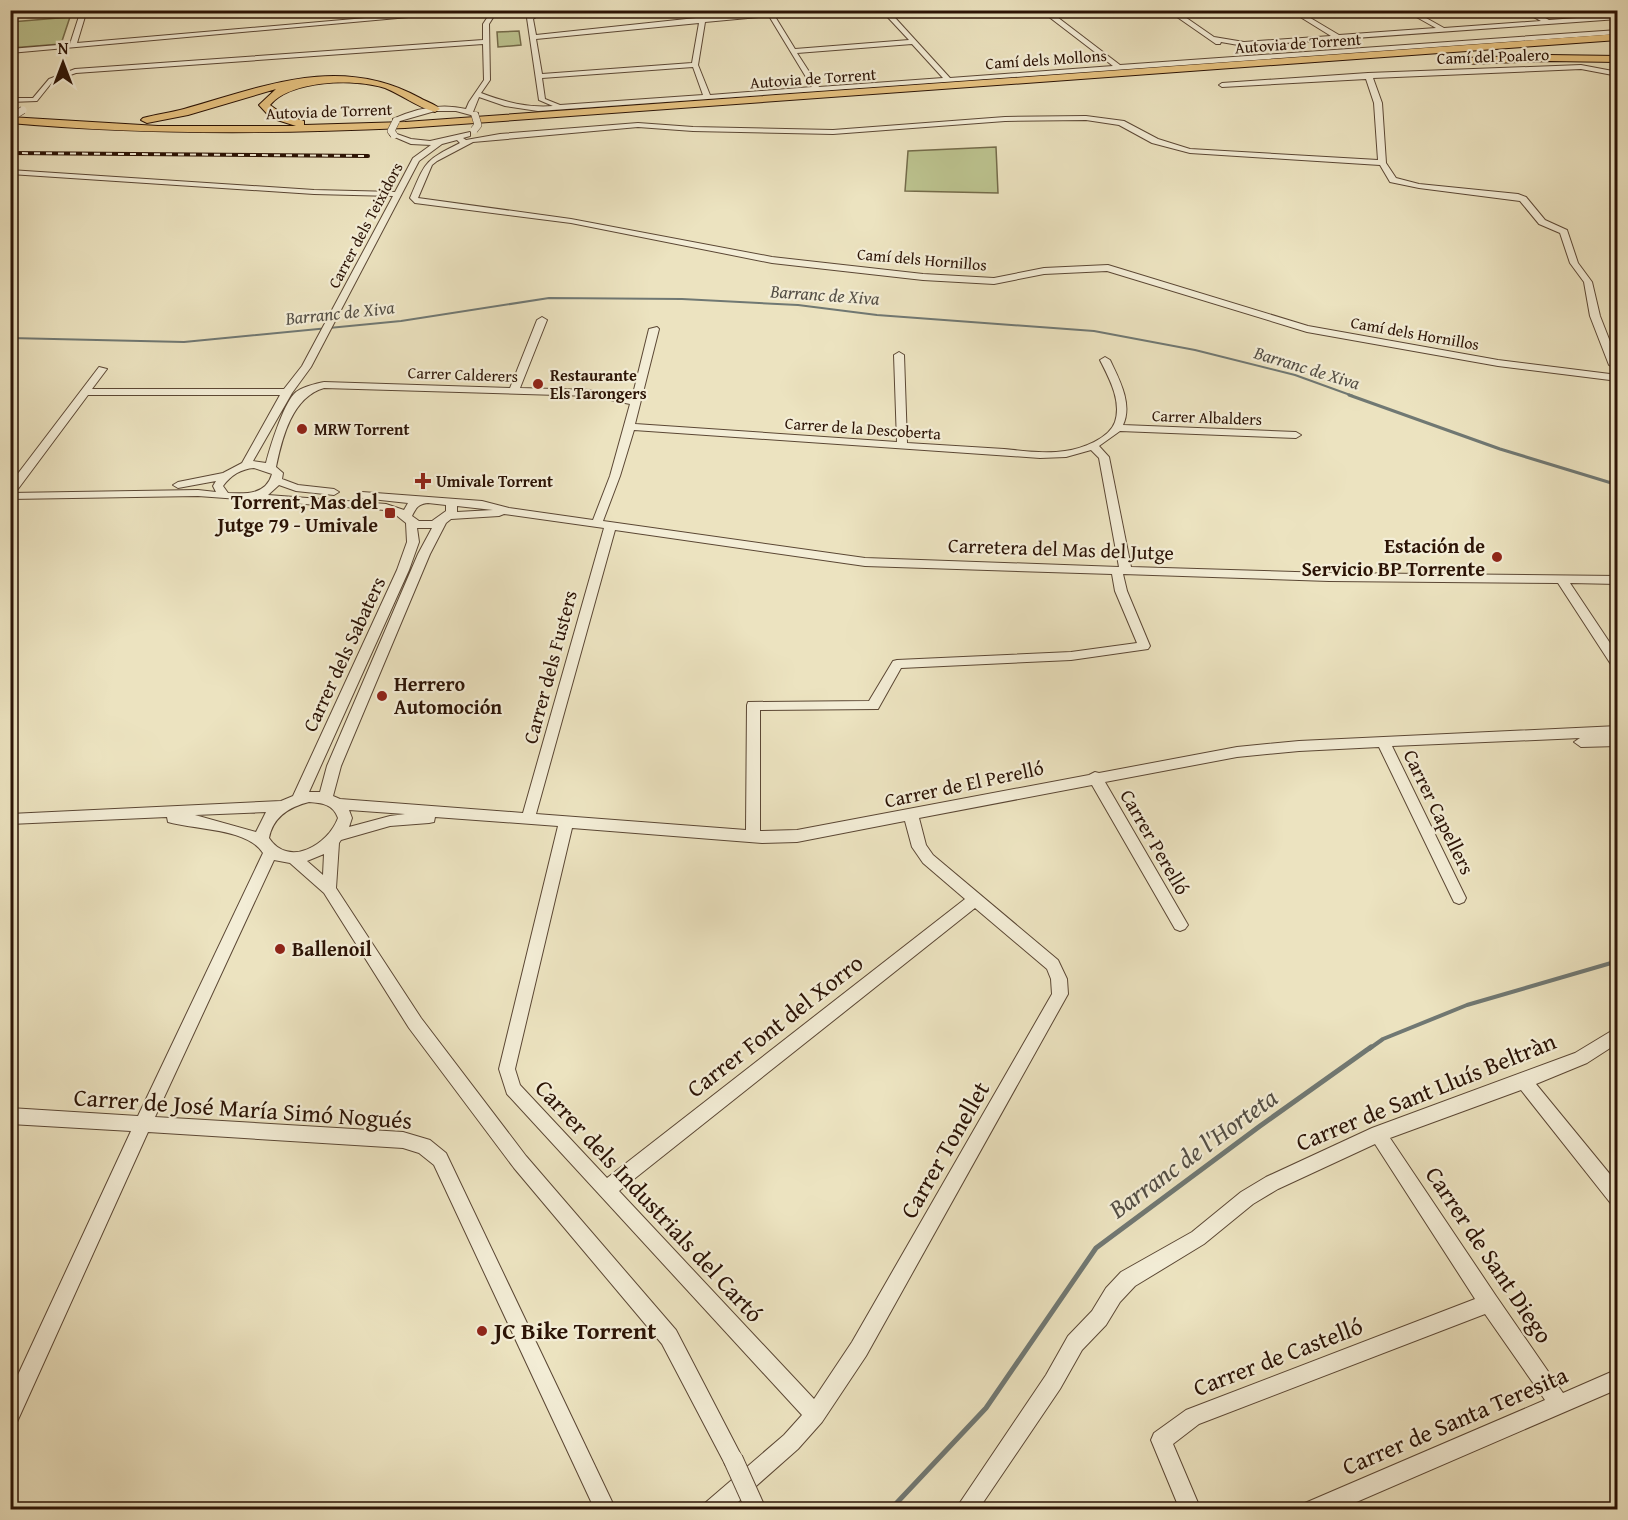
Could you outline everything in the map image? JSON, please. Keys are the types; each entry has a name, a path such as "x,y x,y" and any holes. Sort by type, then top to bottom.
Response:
{"highway":[{"name":"Autovia de Torrent","path":"10,118 177,129 335,128 1617,37"},
{"name":"Autovia de Torrent","path":"10,127 172,134 330,134 1352,61 1617,37"},
{"path":"1352,61 1509,52 1578,51 1617,54"},
{"path":"467,136 1000,92 1525,59 1617,59"},
{"path":"10,118 86,123 158,118 270,87 350,80 381,84 404,92 416,108 435,109"},
{"path":"320,81 280,90 264,105 269,112 281,119 303,124 337,126 633,108"},
{"path":"10,127 140,140 247,142 401,138"}],"street":[{"path":"73,46 84,10"},
{"path":"10,51 440,15 477,16 514,10"},
{"path":"544,10 530,18 542,100 565,108"},
{"path":"884,10 949,80"},
{"path":"1043,10 1118,67"},
{"path":"1170,10 1227,48"},
{"path":"1292,10 1339,38"},
{"path":"1407,10 1470,42"},
{"path":"1524,10 1548,22"},
{"path":"532,37 702,21 769,12 817,90"},
{"path":"448,109 472,102 479,95 488,74 487,42 477,16"},
{"path":"1213,39 1244,44 1617,17"},
{"path":"702,21 695,65 708,98"},
{"name":"Camí dels Mollons","path":"479,95 522,108 565,108 1470,42 1617,37"},
{"path":"10,118 35,100 51,80 75,71 487,42"},
{"path":"794,51 914,42"},
{"path":"1234,54 1242,59"},
{"path":"538,76 695,65"},
{"name":"Camí del Poalero","path":"1222,85 1368,75 1570,68 1594,69 1617,74"},
{"path":"1368,75 1378,103 1382,164 1393,180 1419,186 1505,195 1523,200 1542,222 1564,232 1574,263 1588,282 1595,316 1614,365 1617,367"},
{"path":"10,100 35,100"},
{"path":"416,108 396,121 391,131 401,138 439,142 467,136 478,125 472,114 472,102"},
{"path":"435,109 472,114"},
{"path":"467,136 471,140 638,125 693,129 833,132 1005,119 1086,118 1121,123 1155,141 1190,152 1382,164"},
{"name":"Camí dels Hornillos","path":"467,136 429,164 414,198 415,201 571,221 772,260 923,277 994,281 1044,271 1108,268 1307,328 1498,363 1617,378"},
{"name":"Carrer dels Teixidors","path":"246,465 287,392 306,367 416,160 417,150 401,138"},
{"name":"Carrer dels Teixidors","path":"416,160 439,142"},
{"path":"10,172 302,191 398,194"},
{"path":"514,391 542,320"},
{"path":"597,523 629,427 654,329"},
{"path":"899,355 902,445"},
{"path":"753,836 753,705 873,706 897,664 1016,660 1081,655 1144,646 1121,591 1122,571 1104,457 1093,446 1117,428 1122,408 1105,360"},
{"name":"Carrer dels Teixidors","path":"271,467 276,441 297,401 306,378 306,367"},
{"path":"12,490 102,369"},
{"name":"Carrer Calderers","path":"306,378 324,385 591,393 635,402"},
{"path":"297,401 309,389 324,385"},
{"path":"85,392 287,392"},
{"name":"Carrer de la Descoberta","path":"629,427 1040,455 1066,454 1093,446"},
{"name":"Carrer Albalders","path":"1117,428 1296,435"},
{"path":"246,465 271,467 278,473 277,481 263,493 235,498 223,494 12,490 172,486 223,476 246,465"},
{"path":"223,476 218,486 223,494"},
{"path":"277,481 310,490 419,501"},
{"path":"251,496 386,507 409,518 412,506 419,501"},
{"name":"Carretera del Mas del Jutge","path":"419,501 438,499 451,503 497,507 507,511 865,562 1122,571 1617,580"},
{"name":"Carrer dels Sabaters","path":"325,798 334,766 370,680 424,554 453,507 451,503"},
{"name":"Carretera del Mas del Jutge","path":"409,518 423,525 445,519 507,511"},
{"name":"Carrer dels Sabaters","path":"299,799 403,570 413,542 409,518"},
{"name":"Carrer dels Fusters","path":"528,819 611,525"},
{"path":"1562,580 1617,666"},
{"name":"Carrer de El Perelló","path":"338,804 753,836 797,837 1095,777 1237,752 1617,731"},
{"name":"Carrer de El Perelló","path":"1474,739 1543,743 1617,741"},
{"name":"Carrer Capellers","path":"1384,743 1459,897"},
{"name":"Carrer Perelló","path":"1095,777 1180,926"},
{"path":"10,819 282,806 299,799 325,798 338,804 345,819 336,839 328,890"},
{"path":"10,1415 255,881 267,845 266,822 282,806"},
{"path":"147,814 204,822 267,845 281,856 294,858 321,851 336,839"},
{"name":"Carrer de El Perelló","path":"336,839 390,821 461,815"},
{"name":"Carrer Tonellet","path":"712,1509 791,1442 815,1415 859,1349 1027,1056 1060,994 1059,979 1053,966 974,900 923,853 919,847 911,815"},
{"name":"Carrer dels Industrials del Cartó","path":"566,822 507,1069 513,1089 815,1415"},
{"path":"294,858 328,890 415,1023 520,1162 669,1337 733,1459 756,1509"},
{"name":"Carrer Font del Xorro","path":"606,1190 974,900"},
{"name":"Carrer de Sant Lluís Beltràn","path":"965,1509 1053,1382 1075,1343 1099,1318 1113,1295 1128,1280 1198,1238 1247,1198 1272,1183 1378,1134 1581,1058 1616,1036"},
{"path":"1524,1081 1617,1198"},
{"name":"Carrer de José María Simó Nogués","path":"10,1116 403,1140 424,1146 440,1159 606,1509"},
{"name":"Carrer de Sant Diego","path":"1378,1134 1489,1303 1559,1404"},
{"name":"Carrer de Castelló","path":"1191,1509 1161,1440 1193,1418 1489,1303"},
{"name":"Carrer de Santa Teresita","path":"1311,1509 1617,1379"}],"green space":[{"path":"70,17 61,44 11,48 11,22"},
{"path":"519,31 521,45 498,47 497,32"},
{"path":"996,147 998,193 905,191 908,151"}],"waterway":[{"name":"Barranc de Xiva","path":"10,338 184,342 401,321 549,298 682,299 798,305 877,315 1094,331 1195,350 1295,375 1353,396"},
{"name":"Barranc de Xiva","path":"1349,395 1500,449 1618,485"},
{"name":"Barranc de l'Horteta","path":"1369,1049 1383,1039 1467,1005 1618,961"},
{"name":"Barranc de l'Horteta","path":"890,1510 986,1408 1096,1248 1371,1047"}],"railway":[{"path":"10,153 368,156"}],"place":[{"name":"Restaurante Els Tarongers","path":"538,384"},
{"name":"MRW Torrent","path":"302,429"},
{"name":"Umivale Torrent","path":"423,481"},
{"name":"Torrent, Mas del Jutge 79 - Umivale","path":"390,513"},
{"name":"Estación de Servicio BP Torrente","path":"1497,557"},
{"name":"Herrero Automoción","path":"382,696"},
{"name":"Ballenoil","path":"280,949"},
{"name":"JC Bike Torrent","path":"482,1331"}]}
